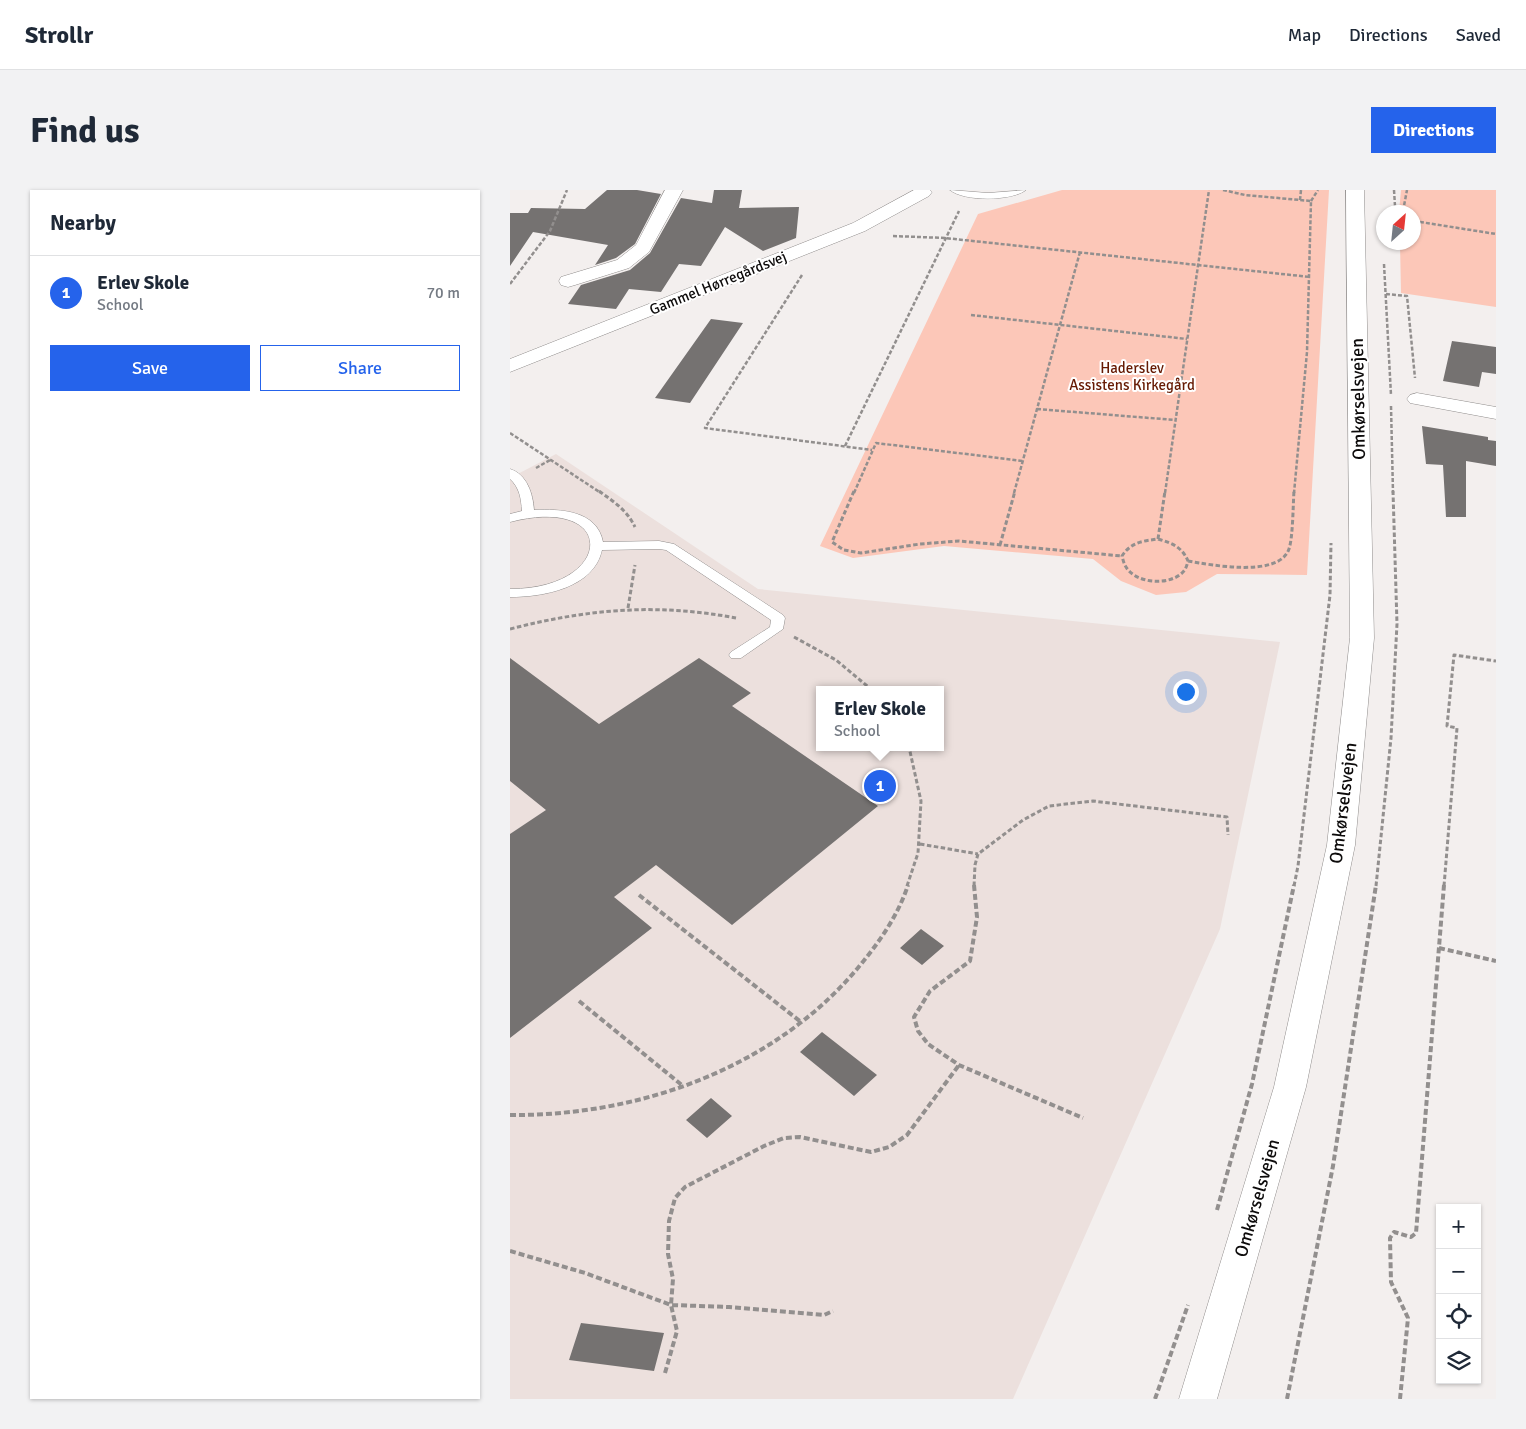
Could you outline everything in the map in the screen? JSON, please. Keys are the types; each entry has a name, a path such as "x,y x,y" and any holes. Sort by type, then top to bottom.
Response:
{"main road":[{"path":"568,281 623,264 644,248 674,190"},
{"name":"Omkørselsvejen","path":"1198,1399 1290,1087 1341,845 1362,638 1355,190"},
{"name":"Gammel Hørregårdsvej","path":"510,366 859,227 914,193"},
{"path":"1417,400 1496,412"}],"lane":[{"path":"955,190 971,196 998,197 1022,190"},
{"path":"510,473 518,478 526,489 528,513"},
{"path":"510,518 528,513 559,513 583,522 596,537 597,546 595,556 589,566 566,582 535,592 510,593"},
{"path":"597,546 652,544 670,548 778,618 776,629 736,655"}],"path":[{"path":"510,284 550,231 567,190"},
{"path":"1158,539 1209,190"},
{"path":"1223,190 1245,195 1310,201"},
{"path":"1300,200 1301,190"},
{"path":"1188,561 1218,567 1239,568 1265,565 1281,560 1289,549 1307,352 1310,277 1310,201 1318,190"},
{"path":"1394,190 1395,205"},
{"path":"1404,205 1407,190"},
{"path":"845,446 945,238 965,200 971,196"},
{"path":"1421,223 1496,234"},
{"path":"891,236 945,238 1310,277"},
{"path":"1000,545 1080,252"},
{"path":"805,269 705,428 872,450"},
{"path":"1386,294 1408,296 1417,400"},
{"path":"971,315 1187,339"},
{"path":"1037,408 1175,420"},
{"path":"1023,461 876,443 832,542 844,550 861,553 930,543 959,541 1122,556"},
{"path":"1217,1212 1252,1084 1298,866 1330,595 1331,536"},
{"path":"1158,539 1174,544 1184,551 1188,561 1184,572 1172,578 1156,581 1138,577 1126,568 1122,556 1127,548 1139,541 1158,539"},
{"path":"510,629 576,613 646,607 713,613 745,619 804,641 830,656 854,673 868,686"},
{"path":"1400,1399 1408,1318 1391,1282 1390,1238 1394,1232 1412,1238 1416,1233 1457,728 1447,726 1454,654 1496,661"},
{"path":"510,1115 571,1113 608,1107 665,1093 709,1076 751,1056 824,1005 853,976 877,946 897,914 910,883 920,844 923,822 922,792 911,751"},
{"path":"1083,1118 958,1065 928,1044 918,1031 914,1016 930,991 970,961 977,917 974,885 975,864 978,854 1023,820 1049,806 1093,801 1227,817 1228,835"},
{"path":"920,844 978,854"},
{"path":"639,895 801,1022"},
{"path":"1439,948 1496,961"},
{"path":"579,1002 683,1086"},
{"path":"665,1373 677,1332 670,1305 673,1279 668,1254 669,1221 675,1198 685,1187 764,1146 784,1138 800,1137 871,1152 889,1147 908,1135 958,1065"},
{"path":"510,1251 584,1273 670,1305 729,1307 824,1315 833,1311"},
{"path":"1155,1399 1192,1296"}],"shaded area":[{"path":"556,454 758,589 1280,642 1220,929 1013,1399 510,1399 510,478"}],"green space":[{"name":"Haderslev Assistens Kirkegård","path":"1062,190 1329,190 1307,575 1217,574 1186,592 1156,595 1121,581 1093,559 944,546 853,558 820,546 978,214"},
{"path":"1401,190 1496,190 1496,307 1401,293 1400,250 1421,250 1421,205 1400,205"}],"building":[{"path":"607,190 637,190 661,194 635,244 616,258 595,265 608,245 533,232 510,266 510,213 528,213 531,208 585,209"},
{"path":"714,190 742,190 739,208 799,207 796,238 763,251 725,227 701,266 679,264 661,292 629,289 616,309 568,304 581,285 630,270 650,253 681,198 712,203"},
{"path":"711,319 743,323 690,403 655,398"},
{"path":"1452,341 1496,347 1496,374 1482,372 1479,387 1443,381"},
{"path":"1422,426 1488,437 1488,440 1496,441 1496,466 1466,461 1466,517 1446,517 1443,465 1426,464"},
{"path":"510,658 599,724 699,658 751,693 732,706 878,806 732,925 656,865 614,897 652,928 510,1038 510,834 546,810 510,781"},
{"path":"921,929 944,946 922,965 900,948"},
{"path":"822,1032 877,1075 854,1096 800,1052"},
{"path":"711,1098 732,1116 707,1138 686,1120"},
{"path":"581,1323 664,1333 654,1371 569,1360"}],"place":[{"name":"Erlev Skole","path":"880,786"}]}
